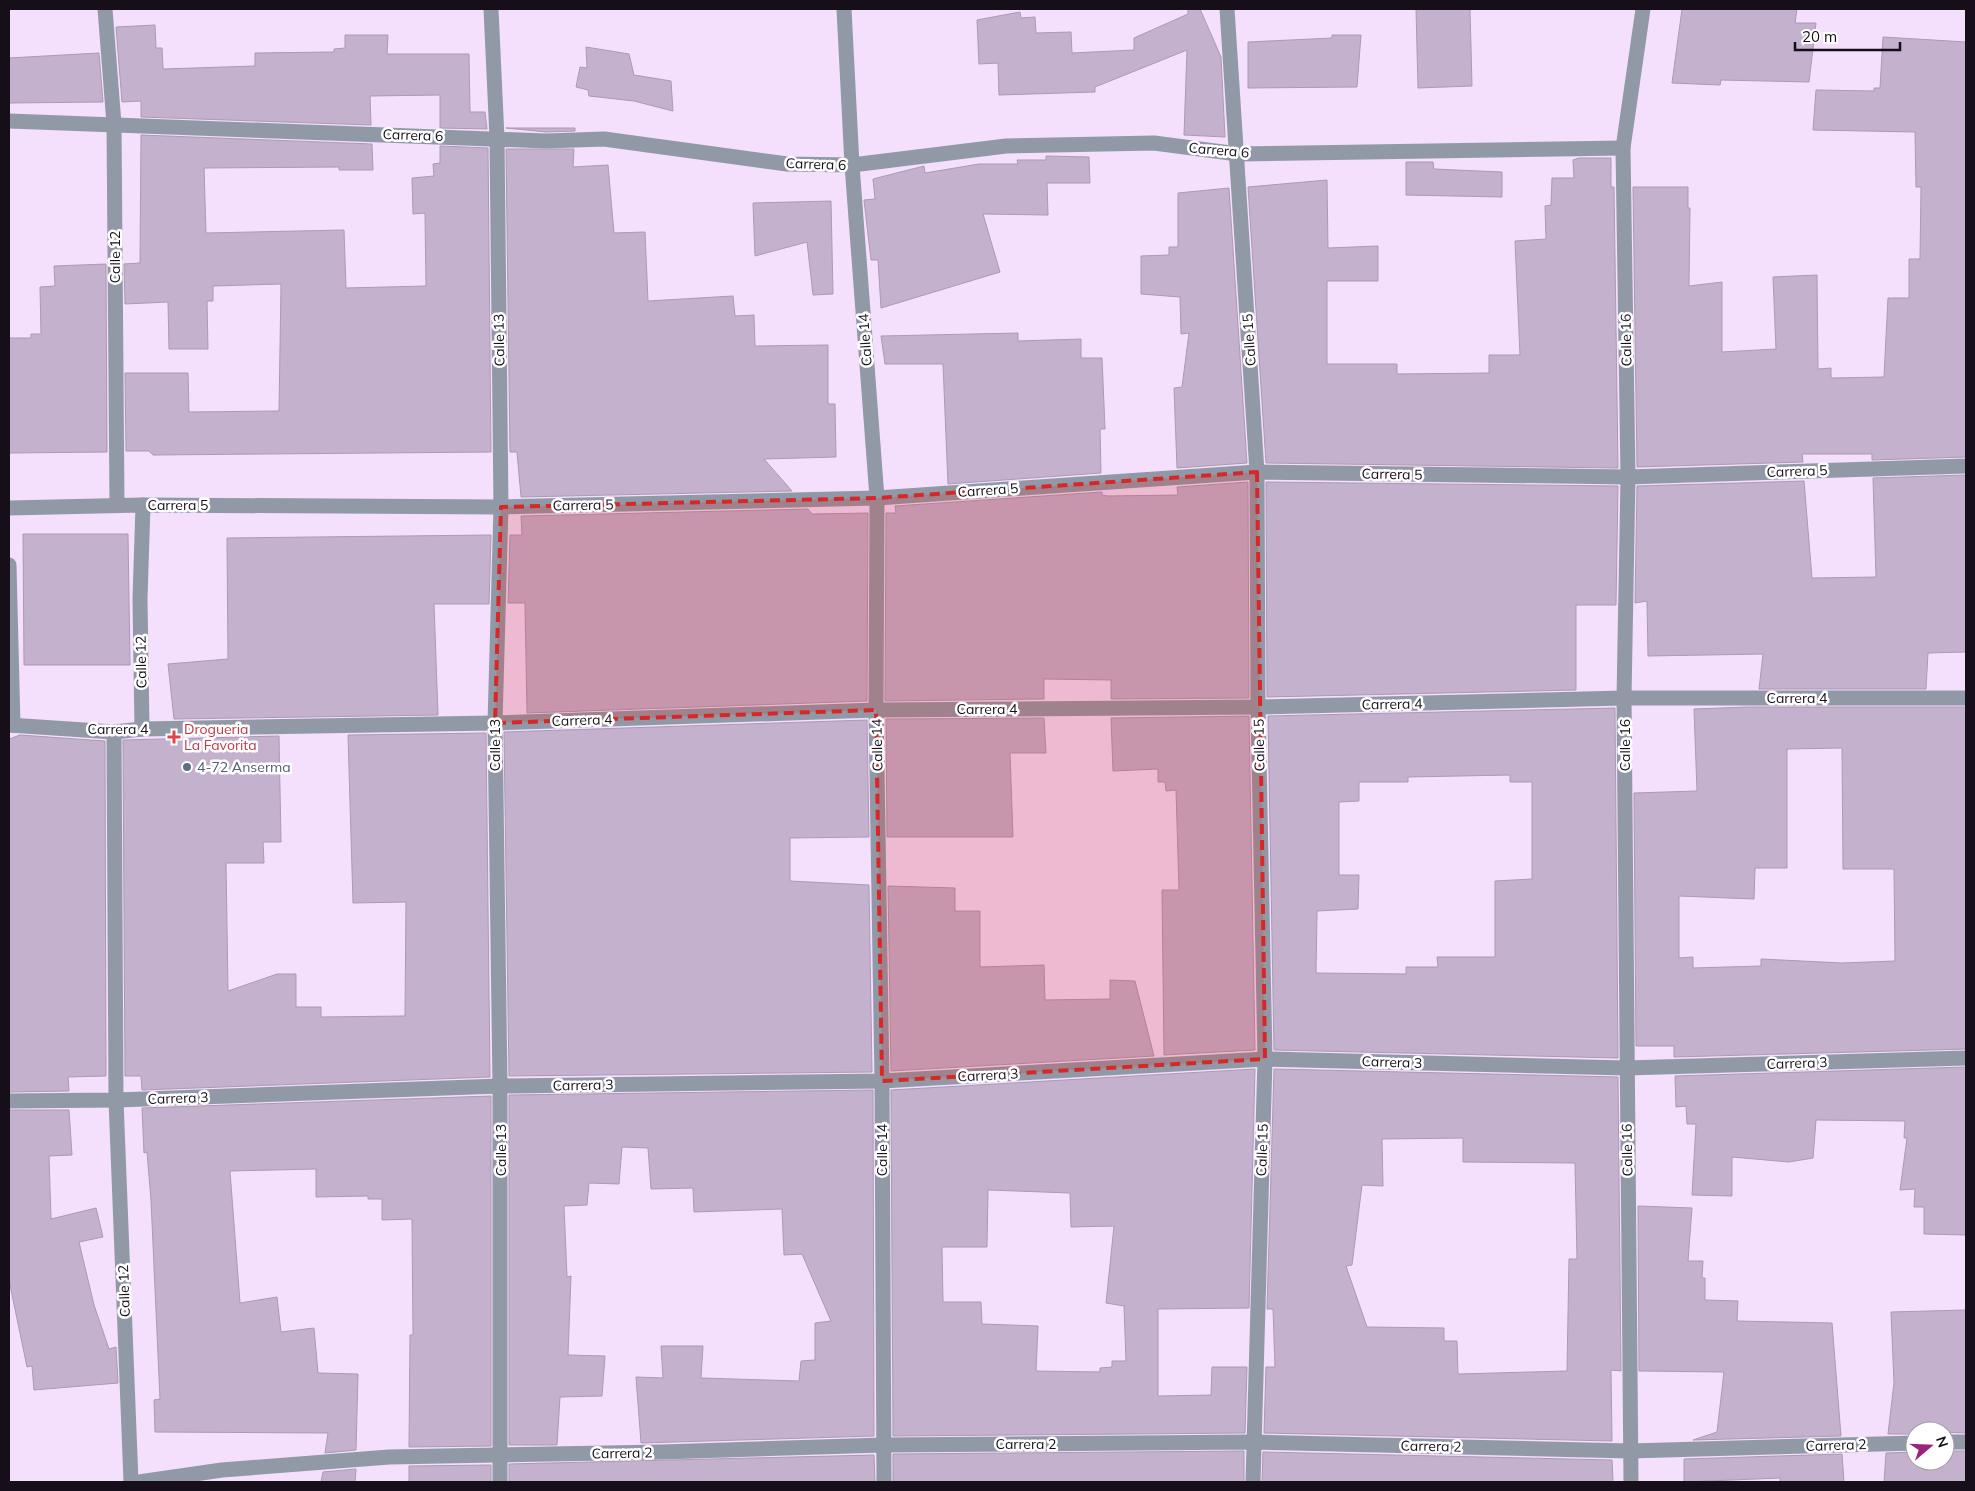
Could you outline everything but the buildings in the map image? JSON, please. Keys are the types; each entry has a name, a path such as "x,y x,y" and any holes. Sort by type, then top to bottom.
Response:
{"street":[{"name":"Calle 12","path":"105,9 114,124 117,505"},
{"name":"Calle 13","path":"491,9 497,138 501,507 495,723 500,1086 500,1482"},
{"name":"Calle 14","path":"844,9 852,165 877,498 876,710 882,1081 884,1482"},
{"name":"Calle 15","path":"1227,9 1258,472 1258,707 1265,1059 1252,1442 1253,1482"},
{"name":"Calle 16","path":"1631,1482 1624,698 1628,477 1623,148 1643,9"},
{"name":"Carrera 6","path":"9,121 546,141 604,138 759,161 852,165 1006,146 1154,143 1238,154 1623,148"},
{"name":"Carrera 5","path":"9,508 117,505 501,507 877,498 1258,472 1628,477 1966,466"},
{"name":"Calle 12","path":"142,729 140,599 143,505"},
{"path":"9,565 11,725"},
{"name":"Carrera 4","path":"11,725 114,732 142,729 495,723 876,710 1258,707 1624,698 1966,698"},
{"name":"Calle 12","path":"114,732 116,1100 131,1482"},
{"name":"Carrera 3","path":"9,1101 116,1100 500,1086 882,1081 1265,1059 1626,1068 1966,1058"},
{"name":"Carrera 2","path":"139,1482 222,1470 389,1457 662,1452 883,1445 1252,1442 1630,1451 1905,1443"}],"highlighted area":[{"path":"1257,472 1265,1059 882,1081 876,710 495,723 501,507 877,498"}],"place":[{"name":"Drogueria La Favorita","path":"174,737"},
{"name":"4-72 Anserma","path":"187,767"}]}
